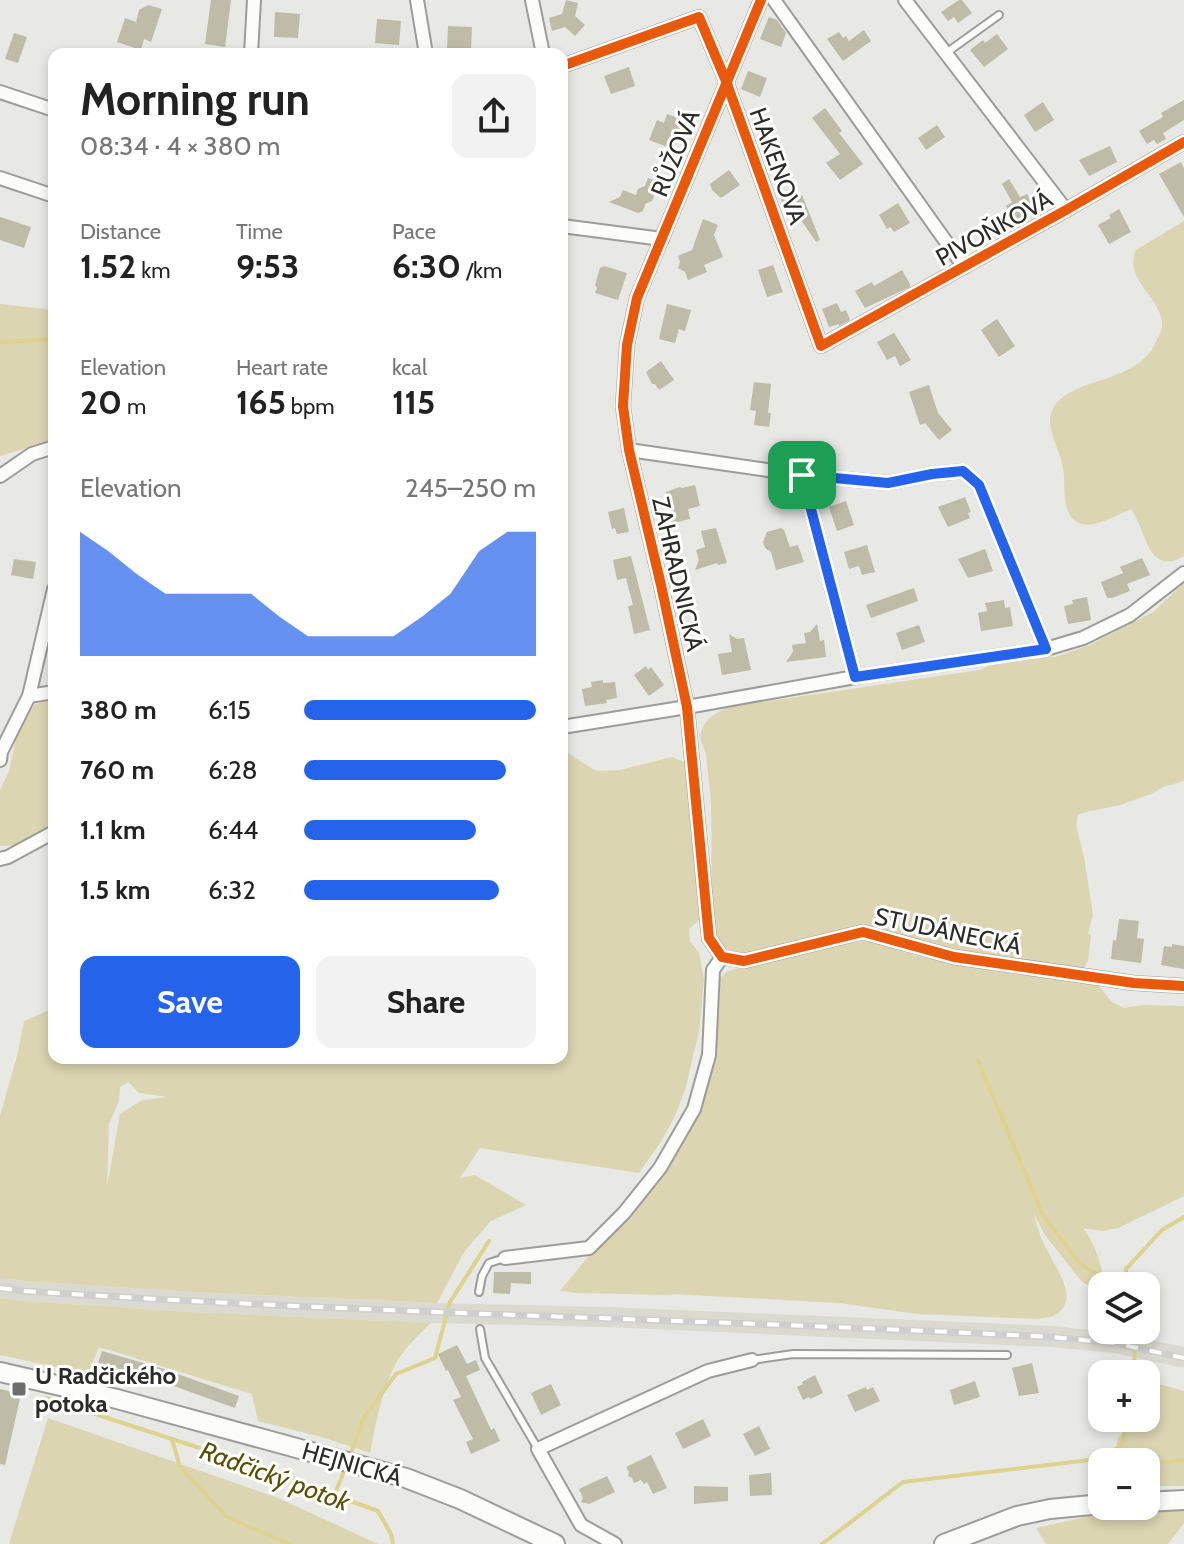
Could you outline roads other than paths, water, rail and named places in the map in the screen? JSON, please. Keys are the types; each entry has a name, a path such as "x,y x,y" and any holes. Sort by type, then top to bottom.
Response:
{"main road":[{"name":"HEJNICKÁ","path":"0,1372 117,1399 406,1478 460,1499 555,1544"},
{"path":"1160,1501 1184,1500"},
{"path":"944,1544 1017,1516 1088,1505"}],"street":[{"path":"251,48 254,0"},
{"path":"417,0 425,48"},
{"path":"532,0 542,48"},
{"path":"726,81 761,0"},
{"name":"PIVOŇKOVÁ","path":"774,0 964,267"},
{"name":"PIVOŇKOVÁ","path":"905,0 1066,210"},
{"path":"568,64 699,17 726,81"},
{"name":"RŮŽOVÁ","path":"629,450 623,406 627,345 637,298 726,81"},
{"name":"HAKENOVA","path":"726,81 821,346"},
{"path":"0,92 48,108"},
{"name":"PIVOŇKOVÁ","path":"821,346 1184,142"},
{"path":"0,178 48,194"},
{"path":"568,227 662,239"},
{"path":"0,476 32,454 48,449"},
{"path":"629,450 802,475 888,483 963,471 979,485 1046,649"},
{"name":"ZAHRADNICKÁ","path":"629,450 687,707"},
{"path":"802,475 855,677"},
{"path":"568,726 855,677 1046,649 1083,638 1130,615 1184,573"},
{"path":"0,754 29,696 48,615"},
{"path":"29,696 48,693"},
{"path":"505,1258 589,1248 624,1213 660,1168 694,1109 709,1055 713,970 722,957 709,938 687,707"},
{"path":"0,859 48,835"},
{"name":"STUDÁNECKÁ","path":"722,957 744,961 863,932 954,957 1134,983 1184,986"},
{"path":"615,1544 581,1525 538,1449 708,1371 752,1360"}],"lane":[{"path":"946,53 999,15"},
{"path":"479,1292 489,1263 505,1258"},
{"path":"480,1329 485,1358 538,1449"},
{"path":"752,1360 793,1354 1007,1355"}],"waterway":[{"path":"0,342 48,339"},
{"path":"978,1061 1043,1215 1080,1264 1093,1272"},
{"path":"1126,1272 1162,1230 1184,1217"},
{"path":"349,1458 365,1416 396,1374 435,1358 450,1302 489,1241"},
{"path":"1134,1360 1135,1344"},
{"name":"Radčický potok","path":"46,1398 301,1481 332,1501 353,1502 378,1511 393,1544"},
{"path":"1117,1448 1126,1432"},
{"path":"172,1439 180,1467 227,1517 289,1544"},
{"path":"822,1544 903,1482 1088,1460"},
{"path":"1160,1463 1184,1460"},
{"path":"332,1501 346,1466"}],"railway":[{"path":"0,1288 153,1299 1052,1337 1115,1343 1184,1358"}],"place":[{"name":"U Radčického potoka","path":"19,1389"}]}
